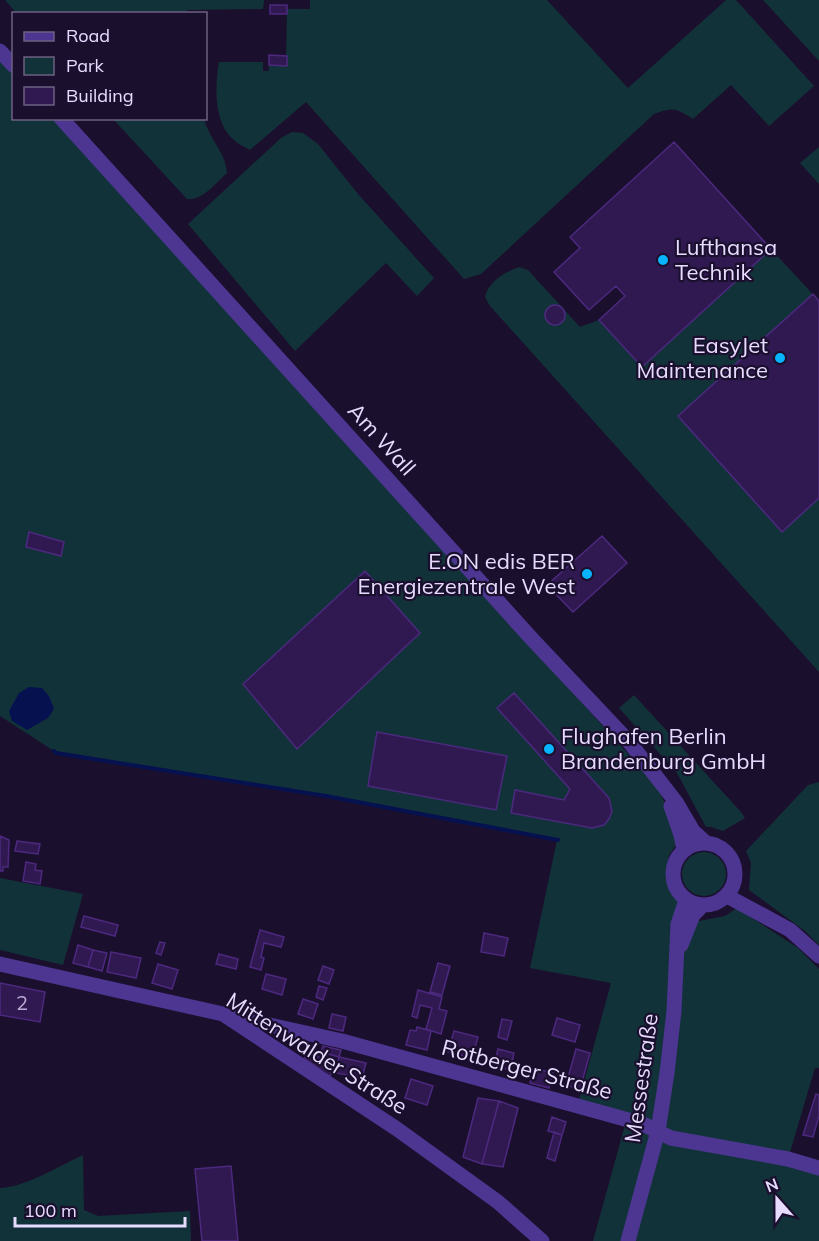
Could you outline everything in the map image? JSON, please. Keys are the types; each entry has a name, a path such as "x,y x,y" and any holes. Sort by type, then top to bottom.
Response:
{"street":[{"path":"0,51 12,64"},
{"name":"Am Wall","path":"63,120 532,639 630,743 684,813 693,831 706,843"},
{"name":"Am Wall","path":"667,792 684,850"},
{"path":"698,843 706,843 717,845 729,854 735,868 731,890 720,901 703,906 686,900 675,886 673,878 674,865 684,850 698,843"},
{"path":"731,890 790,930 819,956"},
{"name":"Messestraße","path":"628,1241 658,1131 674,1011 678,924 686,900"},
{"name":"Messestraße","path":"677,953 693,915 703,906"},
{"name":"Mittenwalder Straße","path":"0,964 223,1014 397,1129 498,1202 543,1241"},
{"name":"Rotberger Straße","path":"223,1014 352,1044 643,1124 670,1138 788,1159 819,1168"}],"green space":[{"path":"5,0 264,0 263,9 187,10 186,12 15,12"},
{"path":"310,0 547,0 628,88 726,0 736,0 814,86 769,126 731,85 693,119 674,110 654,114 481,274 464,279 306,102 250,150 234,140 222,124 216,92 219,62 263,62 263,71 269,71 269,65 286,66 287,9 310,9"},
{"path":"763,0 819,0 819,61"},
{"path":"0,58 12,72 12,120 56,120 657,786 670,814 676,837 676,844 668,858 670,878 676,894 687,908 699,921 725,916 737,908 798,948 819,969 819,1068 815,1068 788,1159 819,1168 819,1241 593,1241 625,1125 579,1100 611,983 530,968 557,840 326,796 54,751 0,716"},
{"path":"114,120 204,120 224,159 227,173 203,194 187,199"},
{"path":"292,132 303,133 318,144 358,194 434,278 417,296 386,263 295,351 188,224 281,138"},
{"path":"819,147 819,184 800,163"},
{"path":"771,249 819,301 819,672 490,306 485,297 493,282 503,275 519,267 528,270 580,327 599,320 642,367"},
{"path":"634,695 745,818 723,831 706,827 677,773 619,708"},
{"path":"819,782 819,945 805,931 749,890 751,863 746,851 808,785"},
{"path":"704,852 719,859 726,874 719,889 704,896 689,889 682,874 689,859"},
{"path":"0,878 83,894 63,965 0,950"},
{"path":"83,1155 84,1210 98,1216 190,1211 191,1241 0,1241 0,1188 21,1184"}],"shaded area":[{"path":"29,687 42,688 49,696 54,709 48,718 27,730 12,721 9,711 19,693"}],"building":[{"path":"270,5 287,5 287,14 270,14"},
{"path":"269,55 287,56 287,66 269,65"},
{"name":"Lufthansa Technik","path":"674,142 771,249 642,367 599,320 625,296 616,286 589,310 554,272 580,248 570,237"},
{"name":"EasyJet Maintenance","path":"813,294 819,301 819,498 782,532 678,416"},
{"path":"555,305 562,308 565,315 562,322 555,325 548,322 545,315 548,308"},
{"path":"29,532 64,542 61,556 26,547"},
{"name":"E.ON edis BER Energiezentrale West","path":"602,536 627,563 573,612 547,585"},
{"path":"365,571 420,633 297,749 243,684"},
{"name":"Flughafen Berlin Brandenburg GmbH","path":"514,693 609,798 612,811 604,825 592,828 511,813 515,790 564,800 570,789 497,708"},
{"path":"377,732 507,756 496,810 368,786"},
{"path":"0,836 9,840 8,867 3,867 3,871 0,871"},
{"path":"17,841 40,844 38,854 15,851"},
{"path":"26,862 36,864 35,870 42,871 40,884 23,881"},
{"path":"84,916 118,925 115,936 81,927"},
{"path":"260,930 284,937 281,947 264,943 261,970 250,967"},
{"path":"484,933 508,938 504,956 481,952"},
{"path":"160,942 165,943 161,955 156,953"},
{"path":"78,945 93,950 88,967 73,963"},
{"path":"93,950 107,953 102,971 88,967"},
{"path":"111,952 141,958 136,978 107,972"},
{"path":"219,954 238,959 236,969 216,964"},
{"path":"438,963 450,966 442,995 430,992"},
{"path":"158,964 178,970 172,989 152,983"},
{"path":"323,966 334,970 329,984 318,980"},
{"path":"266,974 286,979 282,995 262,989"},
{"path":"0,983 45,992 40,1022 0,1015"},
{"path":"319,986 327,988 323,1000 316,997"},
{"path":"418,990 442,997 439,1009 447,1011 441,1034 426,1029 432,1008 420,1005 417,1018 412,1016"},
{"path":"303,999 318,1004 313,1019 298,1014"},
{"path":"332,1014 346,1017 343,1031 329,1028"},
{"path":"557,1018 580,1025 575,1042 552,1035"},
{"path":"502,1019 512,1021 507,1040 498,1037"},
{"path":"417,1027 431,1031 427,1050 406,1045 410,1030 416,1031"},
{"path":"454,1031 478,1037 472,1058 448,1052"},
{"path":"323,1046 341,1050 339,1057 321,1052"},
{"path":"498,1049 514,1053 510,1070 494,1066"},
{"path":"576,1049 590,1053 580,1089 566,1085"},
{"path":"310,1051 333,1067 330,1077 304,1058"},
{"path":"339,1057 366,1063 362,1078 336,1073"},
{"path":"534,1068 553,1073 549,1088 530,1083"},
{"path":"411,1079 433,1086 427,1105 405,1098"},
{"path":"816,1094 819,1095 819,1116 813,1137 803,1135"},
{"path":"478,1098 499,1101 482,1164 463,1157"},
{"path":"499,1101 518,1108 503,1167 482,1164"},
{"path":"552,1117 566,1122 562,1135 548,1131"},
{"path":"554,1132 562,1135 555,1161 547,1158"},
{"path":"231,1166 238,1241 202,1241 195,1169"}],"waterway":[{"path":"54,751 326,796 558,840"}],"place":[{"name":"Lufthansa Technik","path":"663,260"},
{"name":"EasyJet Maintenance","path":"780,358"},
{"name":"E.ON edis BER Energiezentrale West","path":"587,574"},
{"name":"Flughafen Berlin Brandenburg GmbH","path":"549,749"}]}
